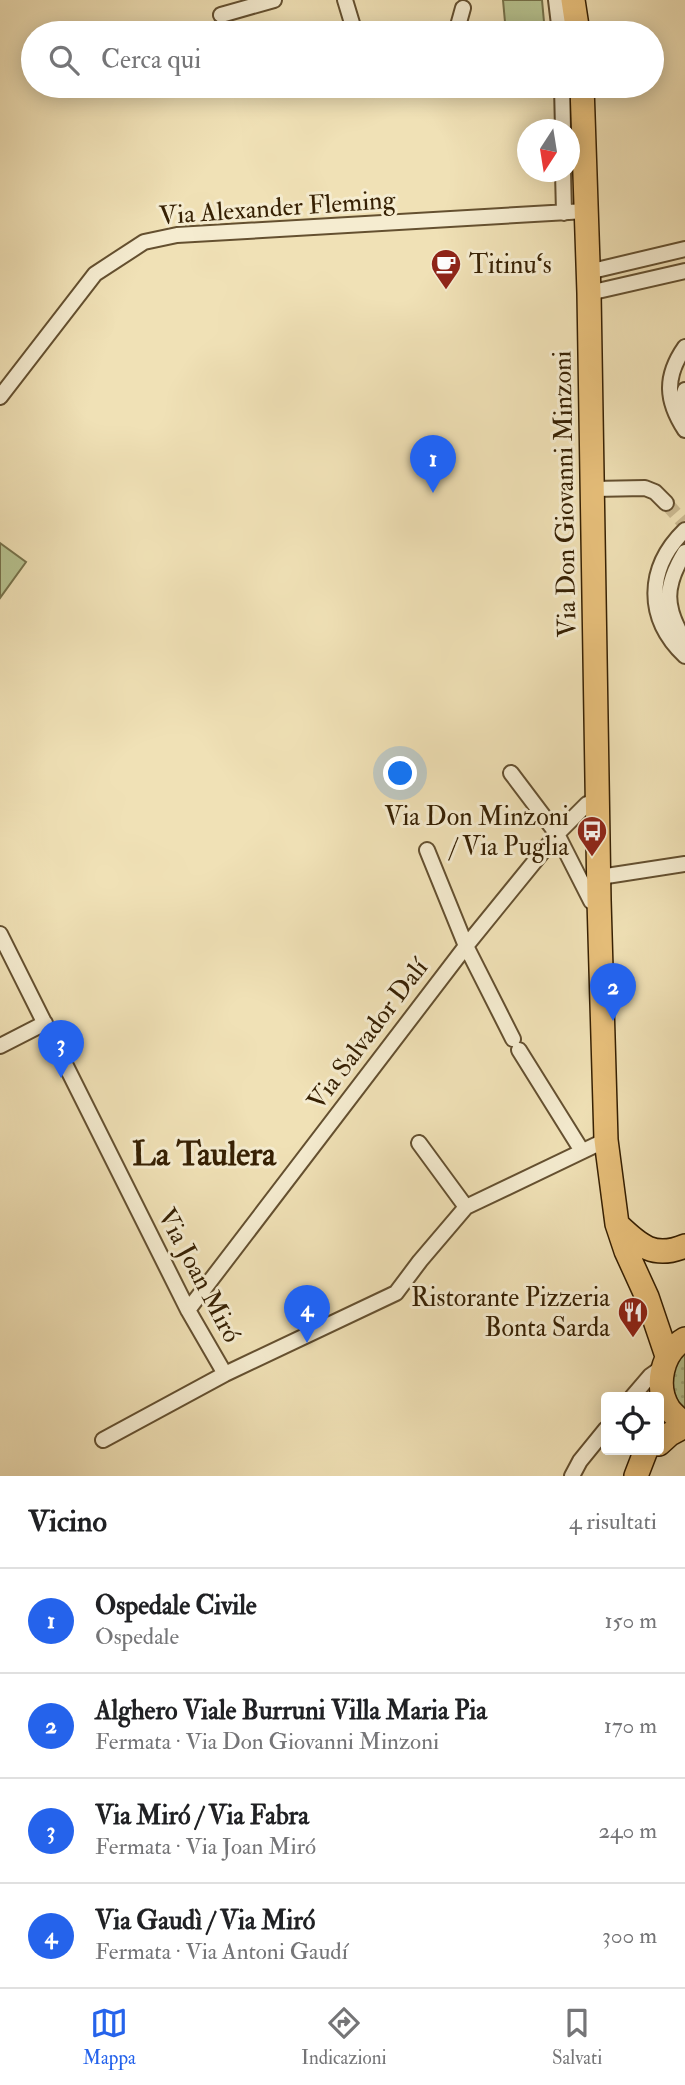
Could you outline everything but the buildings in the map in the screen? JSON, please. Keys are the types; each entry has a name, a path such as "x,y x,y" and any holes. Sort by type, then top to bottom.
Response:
{"main road":[{"path":"573,0 576,21"},
{"name":"Via Don Giovanni Minzoni","path":"581,98 575,212 589,283 597,803 606,1140 617,1224 647,1297 666,1361"},
{"path":"617,1224 646,1249 662,1252 685,1246"},
{"name":"Via Don Giovanni Minzoni","path":"647,1297 663,1318 685,1338"},
{"path":"661,1392 666,1361 671,1349 685,1338"},
{"path":"664,1405 685,1426 664,1439"}],"street":[{"path":"221,15 274,0"},
{"path":"345,0 351,21"},
{"path":"556,0 559,21"},
{"path":"459,21 463,8"},
{"path":"562,98 563,119"},
{"path":"566,182 575,212"},
{"name":"Via Alexander Fleming","path":"0,397 95,274 144,242 177,235 575,212"},
{"path":"589,283 685,249"},
{"path":"589,283 685,271"},
{"path":"685,347 671,374 669,394 673,412 685,430"},
{"path":"685,390 685,430"},
{"path":"593,489 645,488 655,492 666,503"},
{"path":"684,525 660,563 656,578 657,610 666,635 685,656"},
{"path":"685,552 673,571 669,590 673,620 685,641"},
{"path":"510,773 557,834 591,901 599,900"},
{"name":"Via Salvador Dalí","path":"188,1310 466,946 557,834 587,804 597,803"},
{"path":"427,850 466,946 516,1044 582,1151"},
{"path":"600,877 685,864"},
{"name":"Via Joan Miró","path":"0,934 188,1310 225,1374"},
{"path":"0,1046 45,1023"},
{"path":"103,1440 225,1374 396,1293 467,1206 606,1140"},
{"path":"419,1143 467,1206"},
{"path":"636,1392 666,1361"},
{"path":"572,1476 580,1461 601,1435"}],"green space":[{"path":"503,0 542,0 544,21 505,21"},
{"path":"0,543 26,562 0,598"},
{"path":"685,1352 685,1414 672,1383 675,1368"}],"tunnel":[{"path":"666,503 683,522"}],"place":[{"name":"Titinu‘s","path":"446,291"},
{"name":"Ospedale Civile","path":"433,493"},
{"name":"Via Don Minzoni / Via Puglia","path":"592,858"},
{"name":"Alghero Viale Burruni Villa Maria Pia","path":"613,1021"},
{"name":"Via Miró / Via Fabra","path":"61,1078"},
{"name":"Ristorante Pizzeria Bonta Sarda","path":"633,1339"},
{"name":"Via Gaudì / Via Miró","path":"307,1343"}],"district":[{"name":"La Taulera","path":"204,1153"}]}
